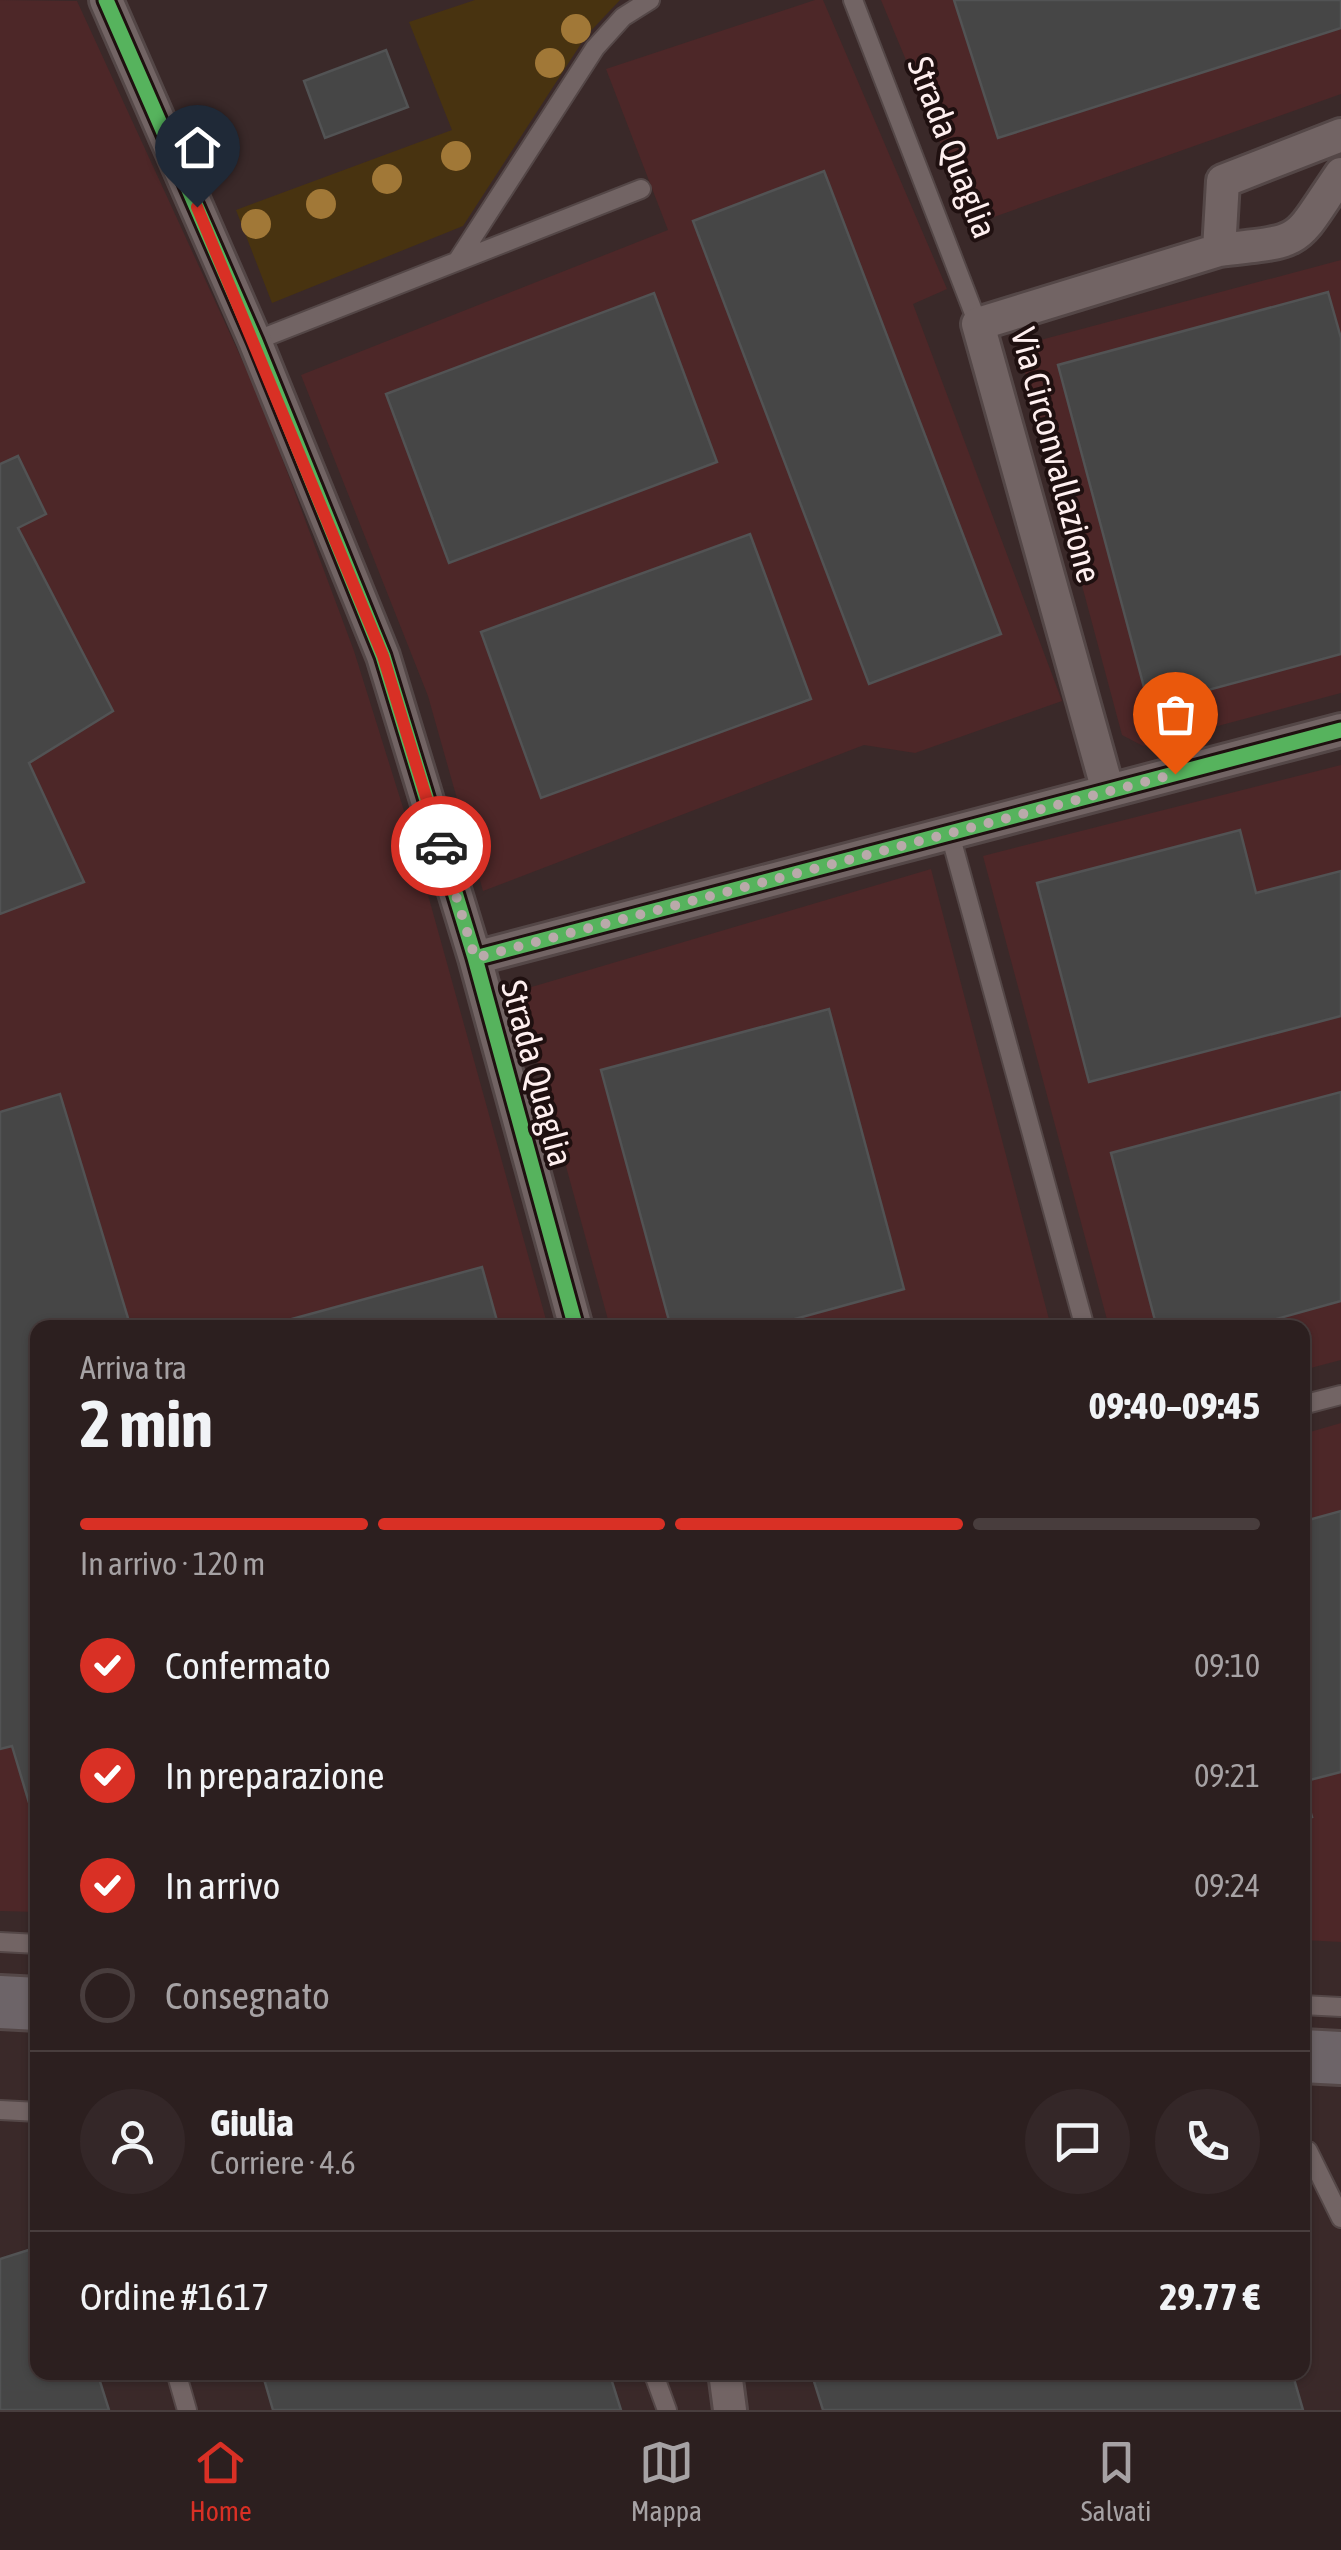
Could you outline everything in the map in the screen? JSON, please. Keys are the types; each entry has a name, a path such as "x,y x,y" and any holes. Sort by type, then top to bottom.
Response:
{"main road":[{"path":"0,2002 30,2004"},
{"path":"1310,2056 1341,2058"}],"street":[{"name":"Strada Quaglia","path":"106,0 255,341 383,656 475,958 574,1320"},
{"path":"1219,250 1222,181 1341,135"},
{"name":"Via Circonvallazione","path":"1108,791 978,324 1219,250 1291,242 1319,212 1337,180 1271,162"},
{"path":"475,958 1341,730"},
{"path":"726,2380 730,2410"}],"lane":[{"path":"458,260 594,48 623,16 650,0"},
{"name":"Strada Quaglia","path":"854,0 978,324"},
{"path":"255,341 642,188"},
{"path":"950,834 1083,1320"},
{"path":"1310,1403 1341,1395"},
{"path":"0,1942 30,1944"},
{"path":"1310,2005 1341,2007"},
{"path":"0,2110 30,2112"},
{"path":"1310,2155 1341,2218"},
{"path":"178,2380 187,2410"},
{"path":"656,2380 667,2410"}],"shaded area":[{"path":"0,0 77,1 260,399 354,651 410,830 546,1320 30,1320 30,1912 0,1911"},
{"path":"475,0 620,0 586,36 463,226 272,303 236,210 452,130 409,22"},
{"path":"823,0 947,289 913,304 1062,701 915,753 864,745 483,891 428,696 301,375 668,230 606,69"},
{"path":"881,0 1341,0 1341,94 974,224"},
{"path":"1341,260 1341,693 1143,746 1122,735 1018,346"},
{"path":"1341,765 1341,1360 1310,1368 1310,1320 1107,1320 983,856"},
{"path":"931,869 1049,1320 608,1320 518,991"},
{"path":"1341,1423 1341,1942 1310,1940 1310,1432"}],"building":[{"path":"954,0 1341,0 1341,28 998,138"},
{"path":"386,50 408,107 325,138 304,81"},
{"path":"824,171 1001,634 869,684 693,221"},
{"path":"1328,292 1341,338 1341,654 1149,706 1058,365"},
{"path":"654,293 717,462 449,563 386,394"},
{"path":"18,456 46,514 18,528 113,711 29,763 84,882 0,914 0,464"},
{"path":"750,534 811,699 541,798 481,632"},
{"path":"1240,830 1256,893 1341,871 1341,1016 1089,1082 1037,883"},
{"path":"829,1009 904,1289 791,1320 669,1320 601,1070"},
{"path":"1341,1092 1341,1301 1273,1320 1155,1320 1111,1153"},
{"path":"60,1094 129,1320 30,1320 30,1806 12,1746 0,1749 0,1112"},
{"path":"482,1267 497,1320 288,1320"},
{"path":"1341,1511 1341,1772 1310,1780 1310,1520"},
{"path":"30,2250 30,2380 100,2380 109,2410 0,2410 0,2259"},
{"path":"264,2380 612,2380 621,2410 273,2410"},
{"path":"814,2380 1294,2380 1303,2410 823,2410"}],"cycle path":[{"path":"106,0 255,341 383,656 475,958 574,1320"},
{"path":"475,958 1341,730"}],"way so far":[{"path":"441,846 475,958 1175,774"}],"route":[{"path":"197,207 383,656 441,846"}]}
